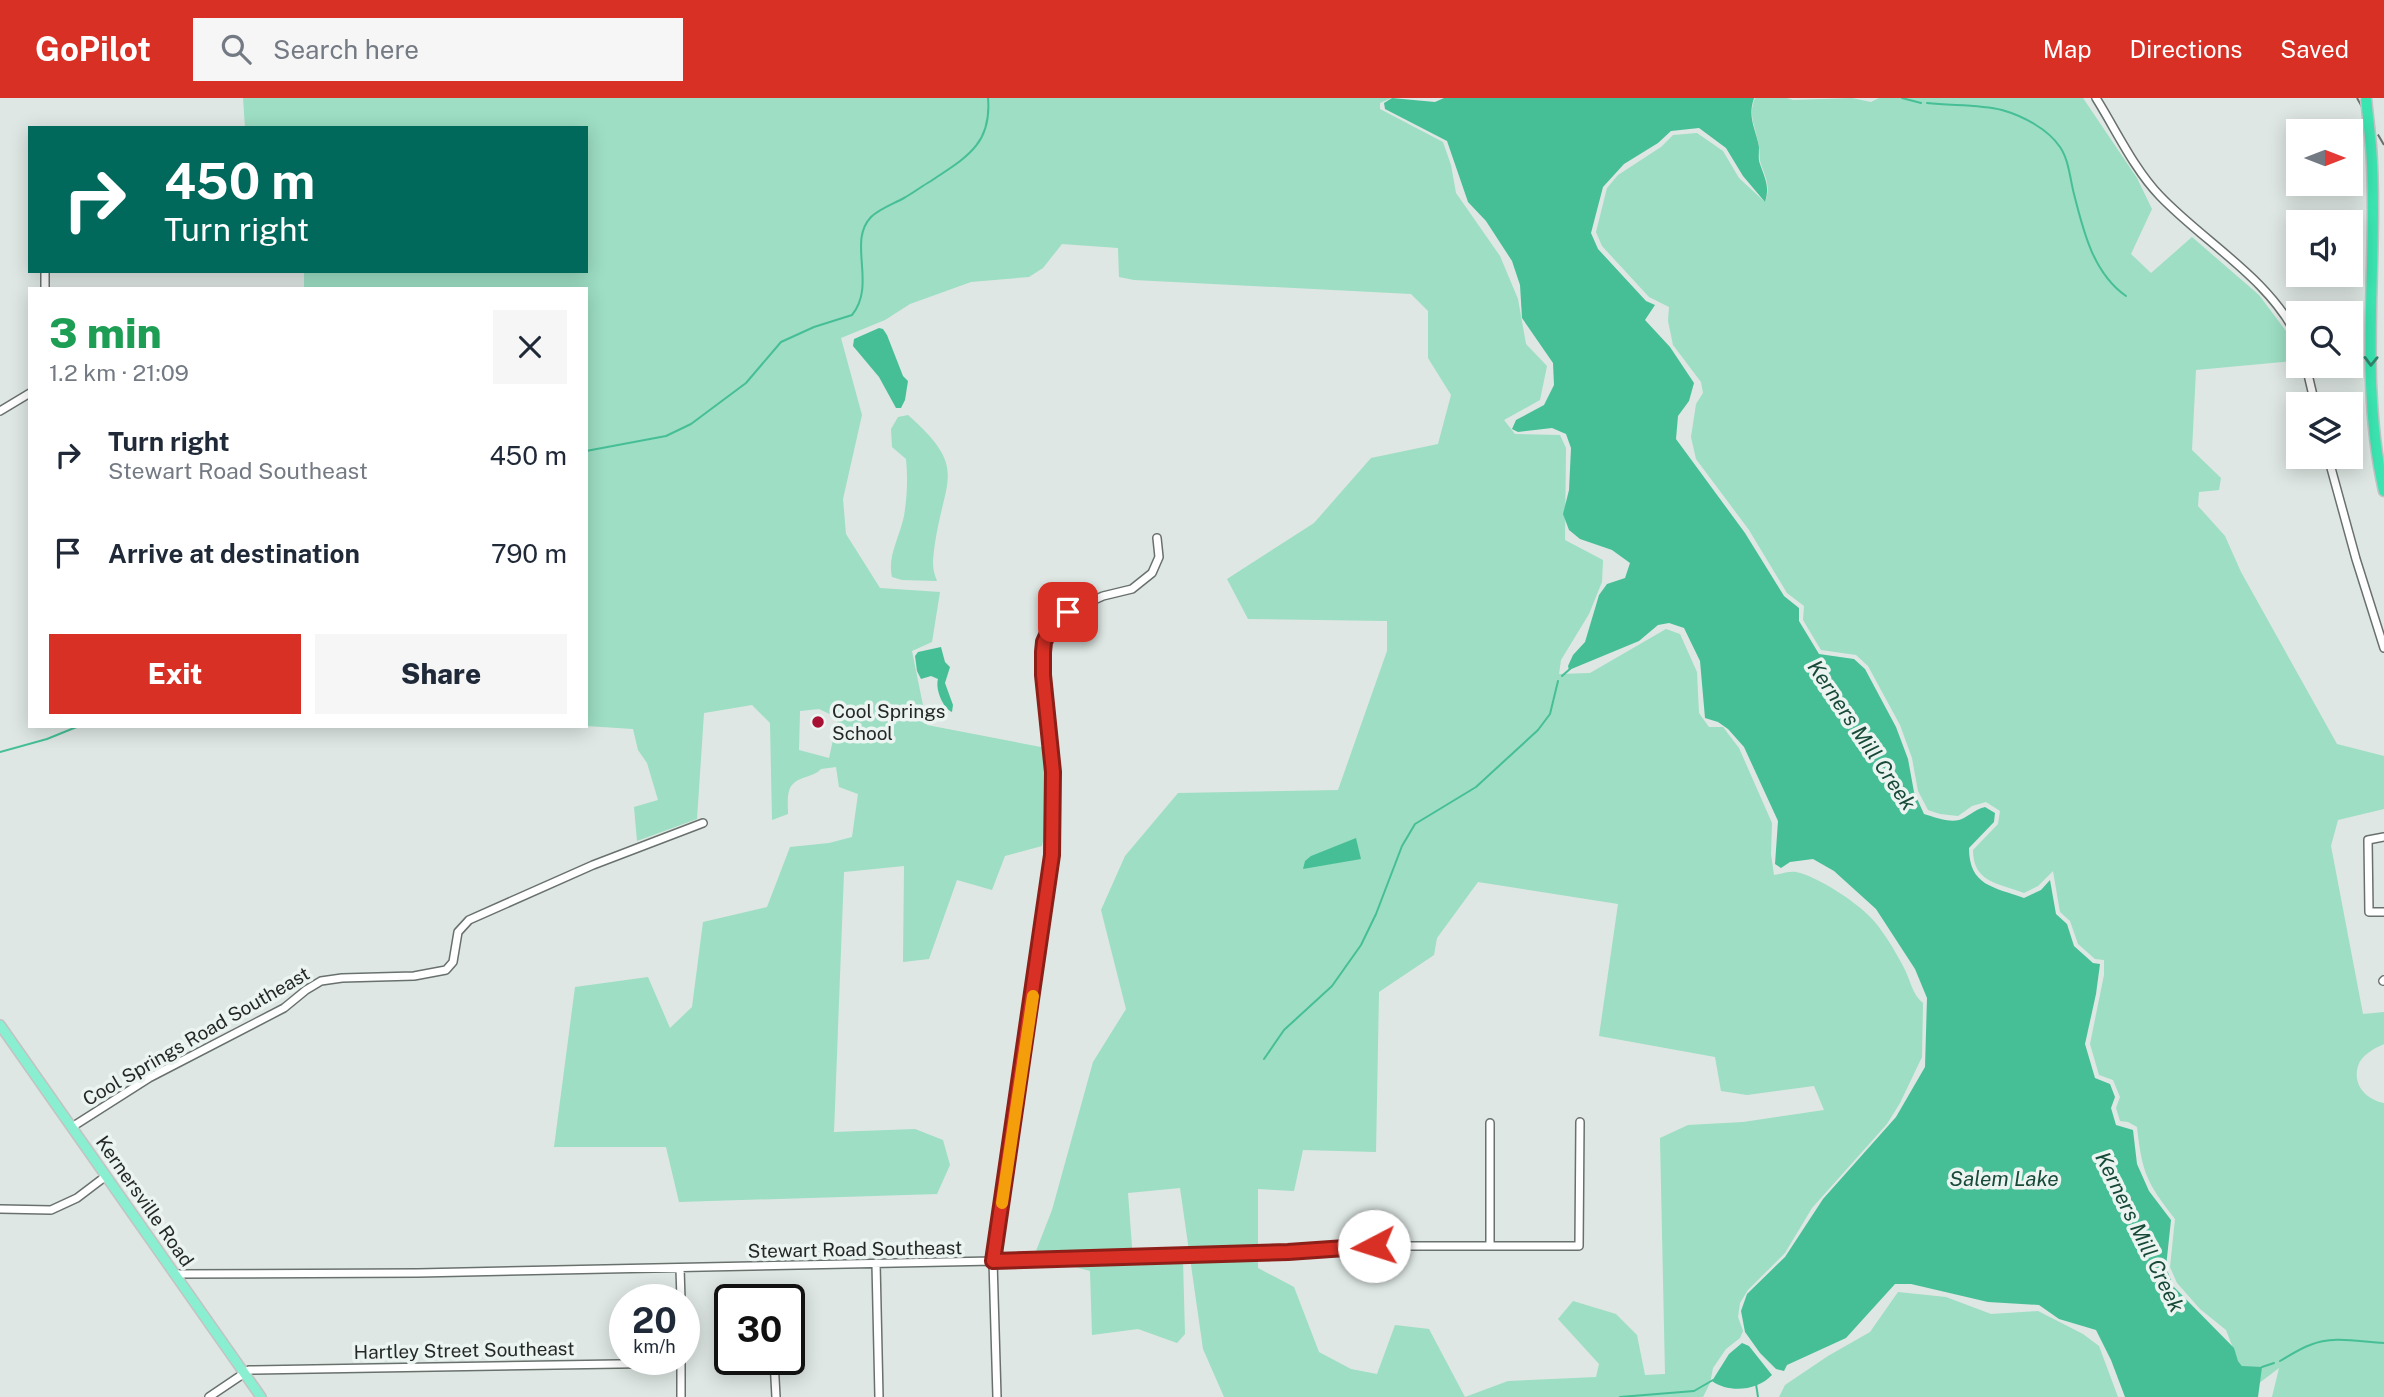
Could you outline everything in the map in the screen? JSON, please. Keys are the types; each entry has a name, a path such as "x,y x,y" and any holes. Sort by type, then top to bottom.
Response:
{"highway":[{"path":"2367,98 2374,206 2372,405 2384,491"}],"main road":[{"name":"Kernersville Road","path":"1,1027 261,1397"}],"street":[{"path":"2096,98 2152,187 2267,294 2286,317"},
{"path":"0,411 28,394"},
{"path":"2331,469 2384,648"},
{"path":"997,1397 993,1261 1052,855 1053,772 1043,675 1044,642 1052,624 1068,612 1103,596 1132,589 1152,573 1159,557 1157,538"},
{"name":"Cool Springs Road Southeast","path":"72,1127 149,1078 284,1008 314,984 329,979 414,976 446,970 453,962 458,932 469,920 593,865 703,823"},
{"path":"2384,837 2368,840 2369,912 2384,912"},
{"name":"Stewart Road Southeast","path":"175,1274 418,1273 876,1264 1288,1252 1374,1246 1579,1246 1580,1122"},
{"path":"1490,1123 1490,1246"},
{"path":"0,1209 51,1210 76,1198 106,1176"},
{"path":"876,1264 879,1397"},
{"path":"680,1268 680,1284"},
{"name":"Hartley Street Southeast","path":"245,1373 249,1370 609,1362"},
{"path":"209,1397 245,1373"},
{"path":"681,1375 681,1397"},
{"path":"775,1375 776,1397"}],"shaded area":[{"path":"243,98 1391,98 1380,103 1380,109 1443,142 1456,193 1500,256 1518,299 1526,344 1547,366 1540,400 1504,420 1515,434 1560,435 1566,448 1565,540 1603,560 1602,582 1589,614 1561,660 1559,674 1590,673 1666,629 1680,634 1697,672 1699,713 1709,727 1723,727 1739,748 1772,823 1771,854 1774,875 1793,872 1805,875 1838,892 1859,907 1886,937 1916,996 1923,1003 1922,1057 1900,1103 1887,1124 1812,1208 1785,1253 1748,1290 1740,1303 1738,1317 1743,1331 1713,1368 1703,1397 1465,1397 1224,1397 1203,1349 1180,1188 1128,1193 1133,1260 1183,1261 1185,1334 1177,1343 1138,1329 1092,1335 1090,1271 1034,1256 1052,1210 1093,1062 1126,1009 1101,910 1125,856 1178,793 1338,790 1387,651 1387,621 1248,619 1227,579 1314,523 1371,458 1438,444 1451,395 1428,358 1428,311 1411,294 1134,280 1119,277 1118,248 1062,244 1043,268 1029,277 971,282 910,304 885,320 841,338 862,415 843,499 846,534 880,588 940,592 932,642 912,651 927,725 1046,748 1048,816 1042,846 1005,856 992,890 957,880 929,959 903,962 904,866 844,872 834,1132 915,1129 943,1140 950,1165 937,1194 679,1202 666,1147 554,1147 575,987 648,977 670,1028 692,1007 703,922 767,907 790,847 829,843 852,837 858,794 839,787 836,767 821,769 791,786 788,793 788,814 772,820 770,723 752,705 704,713 697,819 637,841 634,807 658,800 647,763 638,750 633,729 588,726 588,287 304,287 304,273 588,273 588,126 245,126","holes":["819,709 838,718 829,758 799,750 800,711","1478,882 1618,904 1599,1036 1715,1057 1721,1091 1747,1095 1814,1086 1824,1110 1743,1122 1688,1125 1660,1138 1665,1374 1645,1375 1637,1335 1616,1314 1573,1301 1558,1319 1599,1364 1596,1377 1508,1381 1465,1397 1429,1329 1395,1325 1377,1374 1351,1369 1319,1352 1294,1287 1258,1268 1258,1189 1294,1191 1303,1150 1376,1152 1379,992 1434,955 1437,938"]},
{"path":"1755,98 1852,98 1871,102 1879,98 2083,98 2137,178 2152,209 2131,254 2151,273 2192,237 2259,295 2286,331 2286,362 2196,370 2192,450 2221,478 2219,490 2199,492 2198,506 2225,536 2241,572 2337,744 2384,756 2384,809 2338,820 2331,846 2363,1014 2384,1012 2384,1044 2362,1058 2357,1079 2367,1095 2384,1103 2384,1397 2272,1397 2279,1368 2258,1384 2238,1361 2226,1330 2200,1309 2177,1283 2170,1267 2175,1219 2147,1177 2137,1127 2120,1121 2116,1108 2120,1097 2113,1080 2099,1075 2090,1044 2104,975 2104,960 2095,959 2078,944 2070,921 2060,912 2053,871 2038,886 2024,893 1989,880 1977,869 1973,850 1998,824 2000,811 1986,802 1972,806 1958,816 1928,810 1918,791 1912,758 1900,725 1868,666 1856,655 1821,650 1803,620 1804,606 1787,593 1749,530 1696,459 1691,437 1696,404 1703,393 1701,382 1673,345 1668,321 1669,307 1649,297 1602,246 1596,232 1607,188 1618,175 1661,147 1673,135 1697,133 1723,151 1739,178 1765,202 1767,183 1760,162 1752,117"},
{"path":"908,415 927,433 946,461 947,487 933,558 937,581 902,580 892,577 891,562 904,516 907,481 906,459 892,447 891,429 898,417"},
{"path":"1898,1292 1946,1297 1991,1314 2038,1311 2083,1334 2099,1346 2118,1397 1779,1397 1785,1385 1870,1332"}],"water":[{"name":"Salem Lake","path":"1392,98 1435,102 1444,98 1754,98 1752,118 1759,147 1759,162 1767,187 1765,202 1743,176 1726,148 1699,128 1671,131 1658,143 1624,164 1603,187 1591,233 1598,249 1646,301 1655,305 1645,320 1670,347 1694,383 1689,401 1678,416 1676,439 1745,533 1784,596 1799,608 1799,621 1819,654 1854,659 1865,669 1896,727 1908,759 1914,792 1924,814 1955,821 1985,807 1995,813 1994,822 1969,848 1970,861 1978,878 1993,887 2024,898 2041,890 2050,880 2056,914 2067,924 2074,946 2093,963 2100,964 2085,1044 2095,1078 2110,1084 2115,1097 2111,1108 2116,1125 2133,1130 2137,1164 2149,1191 2171,1220 2166,1267 2173,1286 2234,1348 2242,1366 2262,1367 2258,1397 2125,1397 2096,1330 2059,1319 2039,1305 1988,1302 1911,1284 1895,1284 1846,1338 1787,1365 1784,1371 1776,1369 1760,1353 1745,1332 1741,1311 1747,1294 1785,1257 1823,1199 1896,1117 1925,1067 1927,998 1915,969 1876,909 1834,871 1813,859 1790,862 1781,868 1775,864 1778,821 1744,747 1728,729 1705,718 1700,661 1684,628 1669,623 1658,625 1639,641 1569,670 1573,655 1585,642 1599,595 1607,584 1625,578 1630,563 1612,550 1580,539 1569,530 1563,514 1569,490 1571,448 1566,434 1552,428 1518,432 1512,429 1516,420 1544,405 1554,385 1553,363 1522,318 1520,285 1512,261 1486,221 1468,202 1447,141 1385,109 1384,103"},
{"path":"879,328 887,335 903,376 908,381 901,408 896,408 879,377 853,346 854,339"},
{"path":"941,647 945,662 950,667 945,683 953,705 952,712 940,698 938,679 931,676 921,679 917,671 915,656 918,652"},
{"path":"1356,838 1361,859 1303,869 1305,861 1311,856"},
{"path":"1742,1343 1749,1346 1772,1375 1752,1387 1735,1389 1712,1381 1729,1354"}],"waterway":[{"path":"588,451 666,436 691,424 746,383 781,342 814,327 852,315 862,290 861,238 864,227 874,214 931,181 974,148 986,128 988,98"},
{"path":"1902,98 1921,103"},
{"path":"1927,103 2002,110 2049,134 2065,158 2081,222 2097,263 2126,296"},
{"path":"1562,676 1571,668"},
{"path":"1264,1059 1284,1030 1332,986 1361,945 1402,846 1415,824 1476,787 1538,730 1550,714 1558,681"},
{"path":"0,752 47,739 74,728"},
{"path":"2280,1361 2306,1347 2328,1340 2384,1343"},
{"path":"2262,1367 2274,1363"},
{"path":"1620,1397 1694,1391 1713,1380"},
{"path":"1756,1384 1758,1397"}],"railway":[{"path":"2357,98 2384,145"}],"slow traffic":[{"path":"1002,1203 1033,996"}],"place":[{"name":"Cool Springs School","path":"818,722"}],"route":[{"path":"1068,612 1052,624 1044,642 1043,675 1053,772 1052,855 1047,906 993,1261 1288,1252 1374,1246"}],"water label":[{"name":"Kerners Mill Creek","path":"1862,735"},
{"name":"Kerners Mill Creek","path":"2140,1232"}]}
